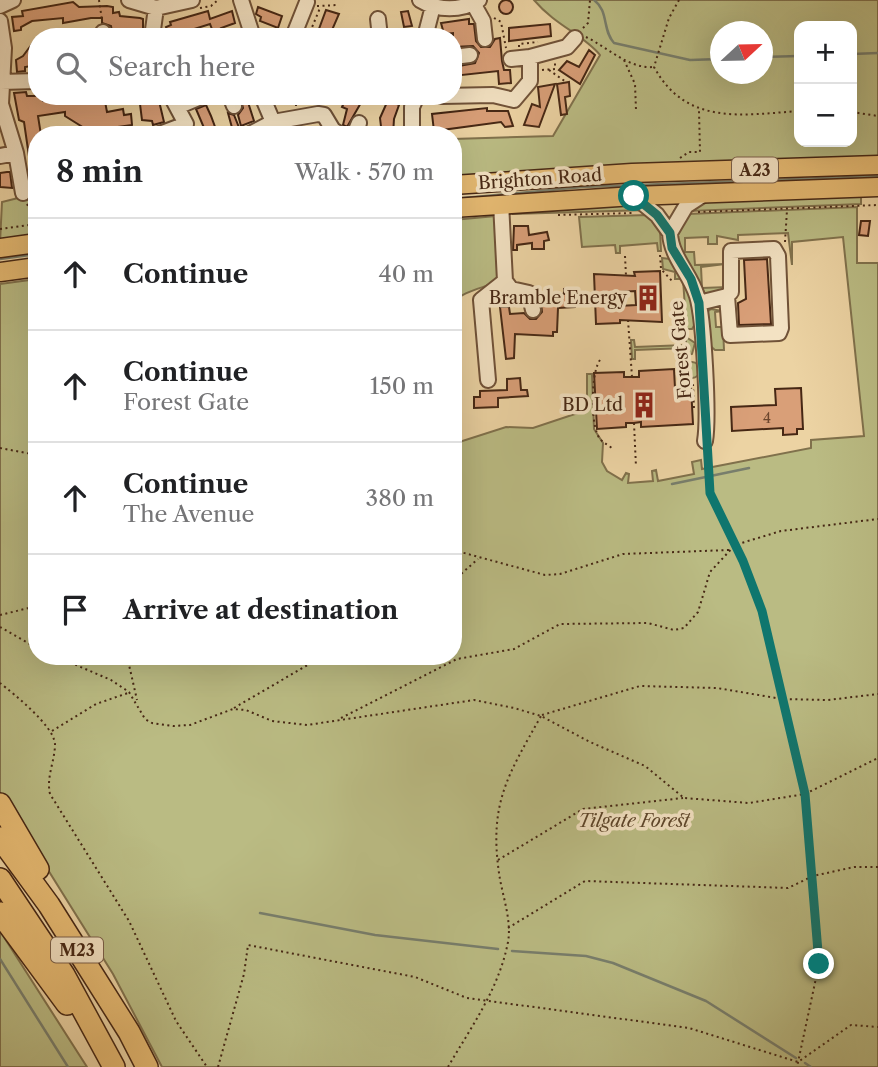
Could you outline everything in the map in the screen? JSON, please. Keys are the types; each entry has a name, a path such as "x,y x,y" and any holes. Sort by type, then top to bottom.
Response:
{"highway":[{"name":"M23","path":"0,804 129,1032 146,1067"},
{"name":"M23","path":"0,838 49,905 129,1032"},
{"name":"M23","path":"0,879 64,975 114,1067"},
{"name":"M23","path":"0,913 108,1067"}],"main road":[{"name":"Brighton Road","path":"462,185 632,173 878,164"},
{"name":"Brighton Road","path":"462,207 634,196 878,187"},
{"path":"0,248 28,244"},
{"path":"0,272 28,268"}],"street":[{"path":"0,6 13,0"},
{"path":"129,0 156,8 192,0"},
{"path":"241,0 247,28"},
{"path":"425,28 426,3 457,9 478,6 485,39"},
{"path":"299,28 314,5"},
{"path":"153,28 156,8"},
{"path":"0,21 5,48 1,104 17,158 23,193"},
{"path":"362,21 379,27"},
{"path":"510,56 530,57 567,47 579,37"},
{"path":"462,56 470,55"},
{"path":"462,96 493,95 516,106 530,81 530,57"},
{"path":"1,82 28,81"},
{"path":"176,105 187,126"},
{"path":"266,105 273,122"},
{"path":"265,126 302,115 332,126 332,105"},
{"path":"412,126 415,105"},
{"path":"0,156 17,158"},
{"path":"670,233 686,206 706,193"},
{"name":"Forest Gate","path":"634,196 657,215 670,233 672,248 691,279 699,303 705,441"},
{"path":"501,203 505,281 510,289 531,295 533,310"},
{"path":"771,248 776,252 782,328 779,333 730,335 727,296 732,288 731,251 771,248"},
{"path":"488,380 481,300 505,281"},
{"path":"699,303 727,296"}],"path":[{"path":"99,0 101,17"},
{"path":"588,23 590,0"},
{"path":"679,0 659,46 654,67 675,96 699,110 710,113 794,111"},
{"path":"310,28 314,5"},
{"path":"478,6 485,13 500,20 504,43 510,56"},
{"path":"579,37 645,68 654,67"},
{"path":"624,59 635,84 636,110"},
{"path":"548,69 566,82"},
{"path":"677,162 683,154 700,152 699,110"},
{"path":"857,113 878,116"},
{"path":"23,193 28,204"},
{"path":"776,252 787,237 787,209"},
{"path":"0,229 28,224"},
{"path":"660,255 661,269 672,281"},
{"path":"625,256 626,276"},
{"path":"628,320 632,377"},
{"path":"600,360 593,373 595,429 599,439 613,449"},
{"path":"679,388 680,383 694,382"},
{"path":"634,423 636,467"},
{"path":"705,441 708,479 716,510 735,545 762,611 805,794 819,964 797,1067"},
{"path":"0,448 28,453"},
{"path":"462,658 514,649 560,624 648,624 674,630 684,628 698,612 710,572 735,545 781,531 878,519"},
{"path":"462,553 545,575 560,574 623,555 730,550"},
{"path":"462,572 478,559"},
{"path":"0,615 28,608"},
{"path":"0,627 28,643"},
{"path":"76,665 111,680 129,692 145,719 160,724 190,725 233,709 308,665"},
{"path":"129,665 137,703"},
{"path":"338,720 445,665"},
{"path":"0,683 17,695 51,732 55,743 48,785 50,794 129,920 176,1021 207,1067"},
{"path":"448,1067 490,1000 508,943 498,860 497,812 504,784 541,716 640,686 717,688 782,699 828,700 878,694"},
{"path":"51,732 96,704 129,692"},
{"path":"233,709 246,710 283,723 307,725 474,700 541,716 645,766 684,797"},
{"path":"498,860 583,809 684,797 749,803 805,794 878,758"},
{"path":"508,928 585,881 788,888 813,876 854,867 878,867"},
{"path":"218,1067 244,974 248,945 415,976 467,998 689,1028 798,1062"},
{"path":"798,1062 851,1025 878,1027"}],"green space":[{"path":"534,0 878,0 878,159 554,173 523,171 462,180 462,139 553,136 600,55 560,24"},
{"path":"785,195 861,195 861,204 691,211 699,203"},
{"path":"28,196 28,239 0,243 2,202"},
{"path":"631,202 645,210 513,214 513,211"},
{"name":"Tilgate Forest","path":"857,207 857,263 878,263 878,1067 162,1067 113,974 0,793 0,284 28,280 28,665 462,665 462,441 506,427 533,428 587,410 587,374 592,374 594,429 603,443 602,462 607,471 622,480 626,473 629,474 628,483 653,481 652,471 656,470 658,481 694,474 692,462 701,460 702,469 811,448 811,440 864,436 843,237 792,242 792,265 788,233 738,235 738,240 717,236 717,244 708,244 708,237 685,238 685,252 694,252 695,265 725,264 701,267 702,288 727,287 726,290 706,295 683,258 675,235 688,214"},
{"path":"648,215 660,230 661,251 658,251 657,243 620,246 620,253 616,253 615,245 582,247 579,217"},
{"path":"496,216 501,280 462,296 462,219"},
{"path":"662,258 670,259 692,290 695,324 692,329 683,329 679,324 686,323 683,279 675,279 675,272 663,269"},
{"path":"711,309 722,311 715,312 716,327 723,327 724,350 715,350 708,344 707,312"},
{"path":"686,337 695,343 692,354 687,355 686,348 635,350 635,359 632,359 631,340 634,340 635,347 686,345"},
{"path":"689,362 695,362 700,370 698,376 689,378 684,373 684,367"},
{"path":"0,931 87,1067 0,1067"}],"building":[{"path":"506,0 511,2 511,12 506,14 501,12 499,7 501,2"},
{"path":"73,2 79,7 107,6 113,7 113,13 119,12 120,16 143,19 143,28 111,28 102,23 102,18 63,23 63,18 32,21 21,27 21,30 14,31 12,17 23,16 22,11"},
{"path":"258,7 282,16 278,28 260,21 261,17 256,14"},
{"path":"326,10 339,14 333,28 319,28"},
{"path":"208,11 210,19 232,11 235,23 221,28 212,28 210,24 197,28 166,28 171,25 170,22"},
{"path":"408,11 412,26 404,27 401,12"},
{"path":"469,19 469,24 474,24 476,41 481,47 490,47 495,39 500,38 504,70 510,70 511,83 499,84 498,71 462,75 462,65 475,63 479,53 473,46 462,47 462,28 442,28 441,23"},
{"path":"550,24 551,36 509,41 509,28"},
{"path":"28,49 28,66 25,67 25,71 17,72 16,60"},
{"path":"589,50 595,55 580,84 559,70 567,61 579,67"},
{"path":"569,82 570,96 565,97 567,114 561,115 557,84"},
{"path":"555,84 539,127 524,125 532,104 540,107 538,87"},
{"path":"26,92 28,105 106,105 107,112 123,109 124,115 131,114 132,125 81,126 65,116 65,112 38,116 40,126 28,126 28,150 24,122 19,120 14,93"},
{"path":"140,105 160,105 164,122 153,125 152,121 142,120"},
{"path":"206,105 215,126 203,126 196,109"},
{"path":"242,105 249,105 254,121 241,126 238,115"},
{"path":"360,105 348,126 343,125 347,109 342,107"},
{"path":"386,105 399,105 394,126 381,126 380,118"},
{"path":"487,108 487,111 508,111 513,126 505,127 501,122 462,127 433,126 432,114"},
{"path":"228,113 234,115 238,126 232,126"},
{"path":"10,172 12,188 0,187 0,173"},
{"path":"861,221 870,221 868,236 859,235"},
{"path":"514,226 528,226 529,235 547,232 549,240 544,241 544,249 532,249 532,243 517,245 517,250 513,250"},
{"path":"767,259 771,324 739,325 738,303 746,299 744,260"},
{"name":"Bramble Energy","path":"660,271 662,322 620,320 620,323 596,324 594,274 635,276 634,272","holes":["635,291 636,305 619,306 619,292"]},
{"path":"577,288 575,307 558,308 557,332 553,332 553,336 515,334 514,358 506,359 500,307 509,307 510,314 524,313 530,319 536,319 542,312 540,293 564,294 564,289"},
{"name":"BD Ltd","path":"674,369 675,388 691,387 693,424 641,427 641,422 626,423 626,427 597,429 594,373 624,372 624,377 639,377 639,371"},
{"path":"520,378 521,390 527,390 528,396 498,398 498,407 474,408 474,397 480,397 480,391 507,390 507,379"},
{"path":"801,388 803,429 797,429 797,434 783,435 783,428 732,431 731,407 776,405 775,389"}],"waterway":[{"path":"594,0 602,10 614,43 690,60 710,59"},
{"path":"857,54 878,53"},
{"path":"773,57 794,56"},
{"path":"462,198 583,187 878,176"},
{"path":"0,259 28,255"},
{"path":"672,484 749,468"},
{"path":"260,913 375,935 498,949"},
{"path":"512,951 586,956 613,963 706,1001 796,1058"},
{"path":"0,959 68,1067"},
{"path":"805,1063 811,1067"}],"place":[{"name":"Bramble Energy","path":"648,298"},
{"name":"BD Ltd","path":"644,405"}],"route":[{"path":"634,196 657,215 670,233 675,256 691,279 699,303 710,493 743,561 762,611 795,761 805,794 819,964"}]}
